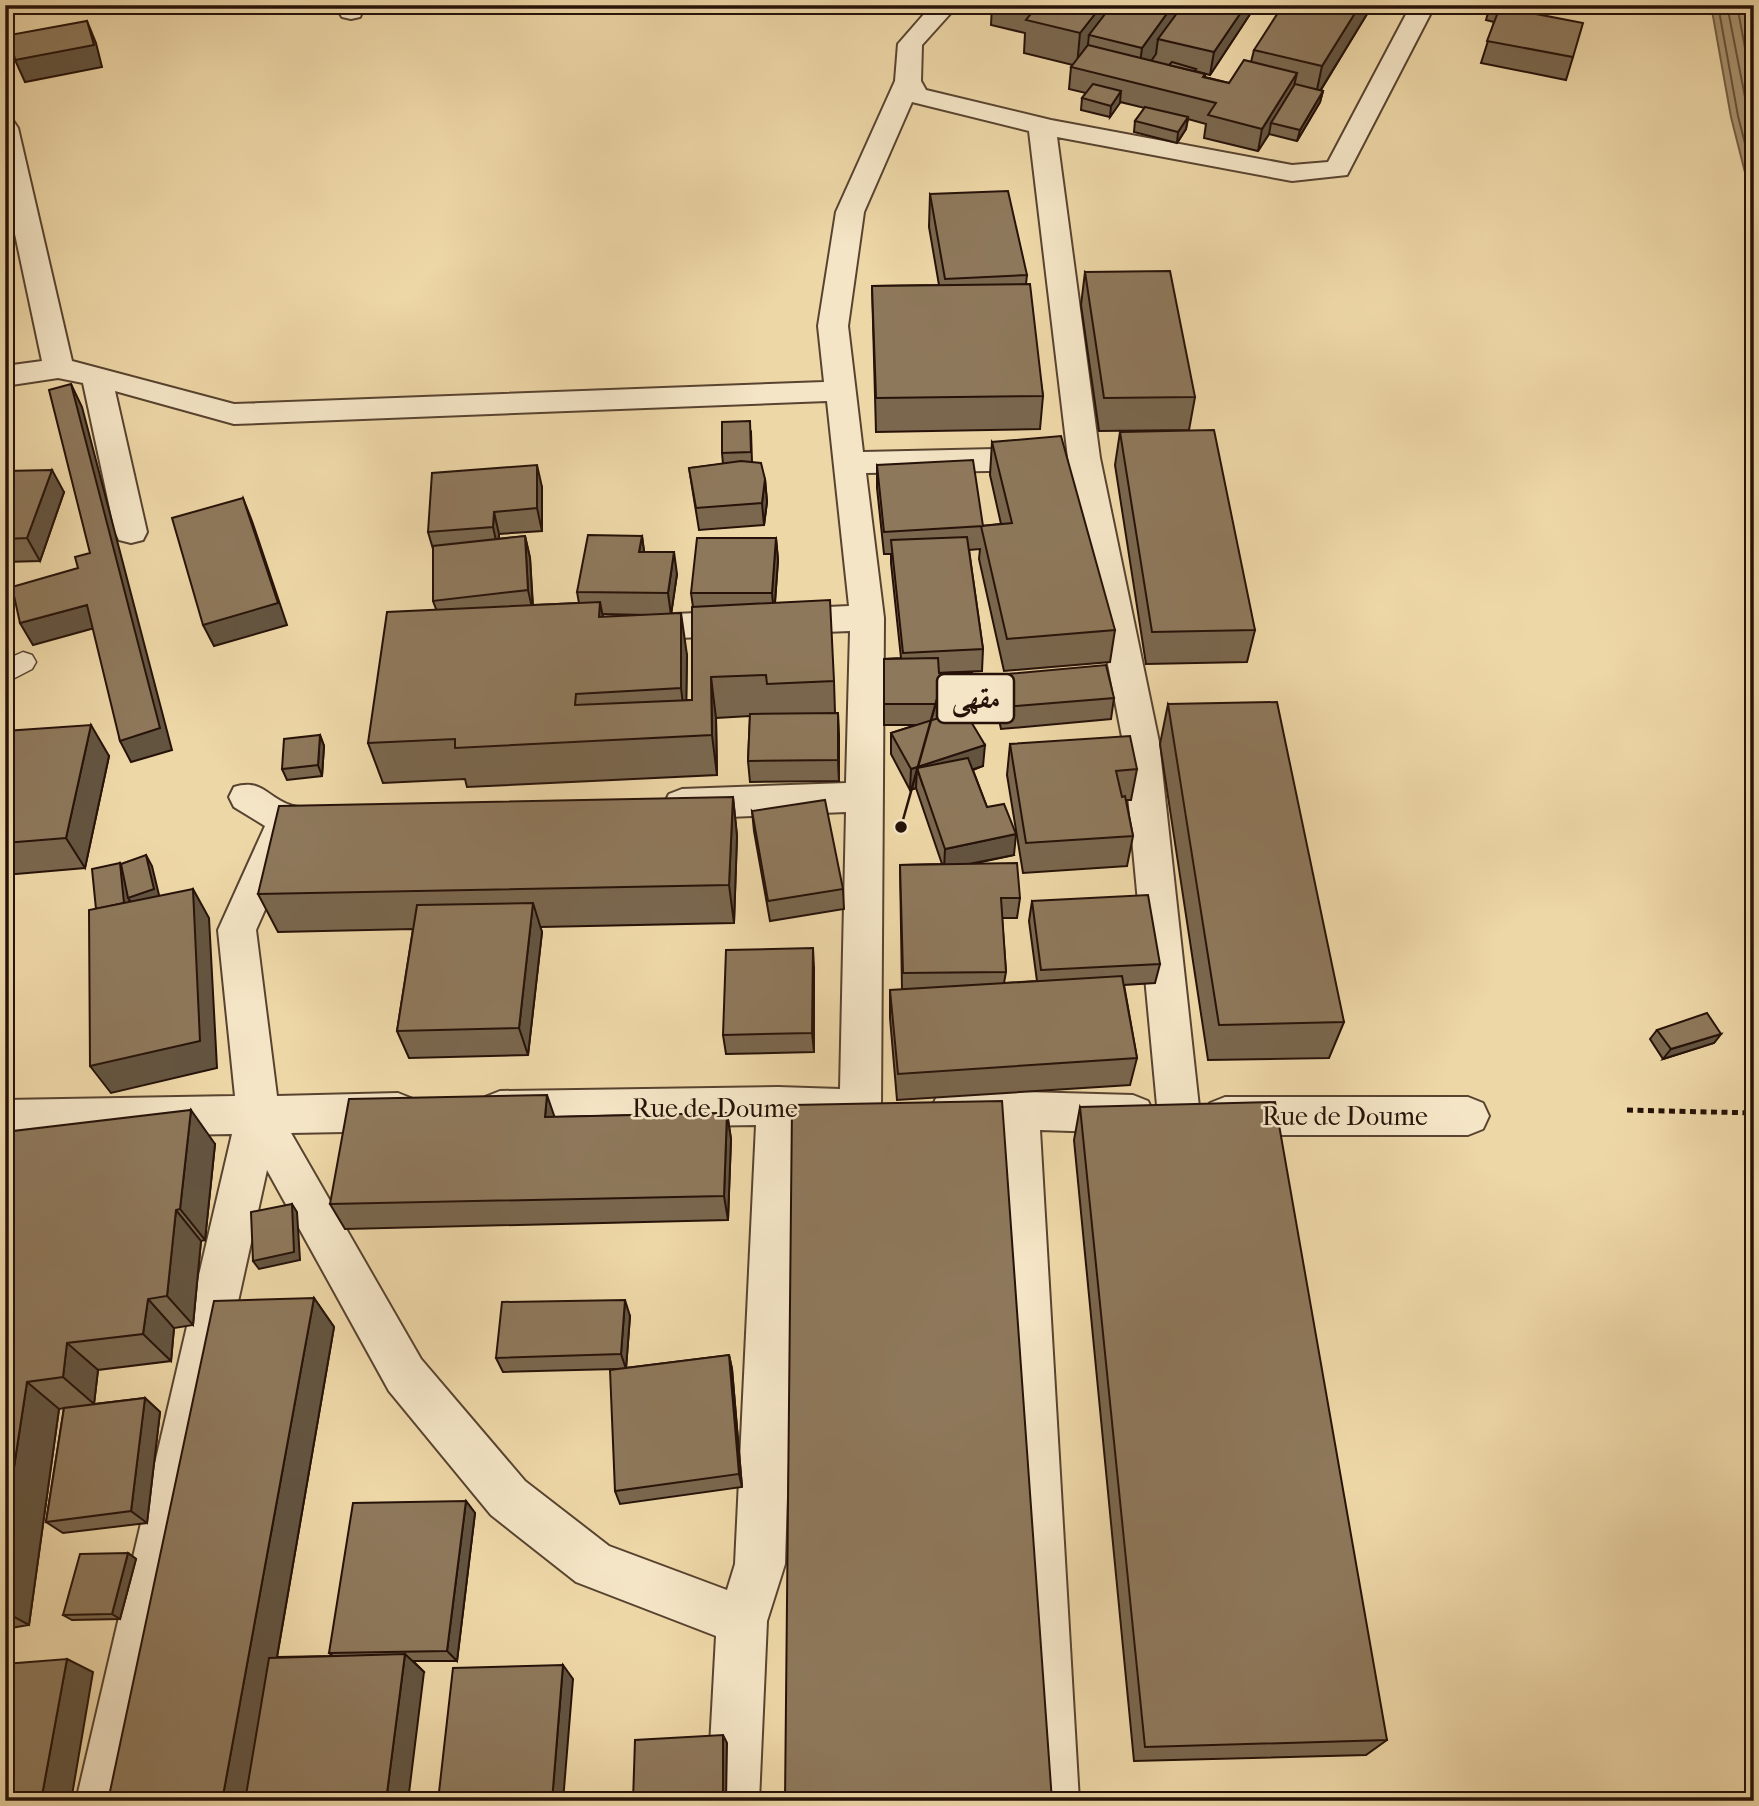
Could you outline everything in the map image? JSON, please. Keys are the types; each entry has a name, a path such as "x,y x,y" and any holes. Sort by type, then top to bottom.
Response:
{"street":[{"path":"891,1109 865,797 866,618 839,391 834,326 850,212 908,81 910,44 946,5"},
{"path":"908,81 916,95 1042,126 1292,173 1339,169 1423,5"},
{"path":"1042,126 1084,458 1141,742 1179,1116"},
{"path":"5,128 55,344 58,368"},
{"path":"5,376 58,368 97,376 234,414 839,391"},
{"path":"97,376 131,532"},
{"path":"849,463 1084,458"},
{"path":"602,629 866,618"},
{"path":"247,797 286,821 341,818"},
{"path":"644,806 865,797"},
{"path":"102,1801 258,1114 237,930 286,821"},
{"path":"733,1801 742,1621 760,1564 778,1106"},
{"name":"Rue de Doume","path":"12,1119 778,1106 1179,1116 1468,1116"},
{"path":"1018,1110 1052,1801"},
{"path":"258,1114 405,1375 508,1498 593,1565 742,1621"},
{"path":"5,1158 12,1119"}],"path":[{"path":"1627,1110 1754,1113"}],"water":[{"path":"1711,5 1754,5 1754,208 1731,117"}],"building":[{"path":"1038,5 1102,5 1080,33 1026,20"},
{"path":"1112,5 1173,5 1142,48 1089,35"},
{"path":"1183,5 1246,5 1214,52 1158,39"},
{"path":"1283,5 1360,5 1322,66 1254,50"},
{"path":"1492,5 1549,5 1543,15 1500,7 1498,11 1489,9"},
{"path":"1500,7 1583,23 1573,57 1487,41"},
{"path":"87,21 94,45 15,60 10,35"},
{"path":"1088,45 1205,74 1203,77 1229,83 1244,60 1297,73 1262,129 1208,115 1216,103 1071,67"},
{"path":"1172,62 1196,69 1194,71 1169,65"},
{"path":"1093,84 1121,91 1111,106 1082,98"},
{"path":"1295,84 1323,91 1300,130 1271,123"},
{"path":"1145,107 1188,117 1178,132 1135,121"},
{"path":"1008,191 1027,275 945,279 930,194"},
{"path":"1170,271 1195,397 1104,398 1085,272"},
{"path":"1030,284 1043,396 876,398 872,286"},
{"path":"71,384 160,728 120,741 87,605 20,623 12,587 78,568 75,557 90,553 49,390"},
{"path":"750,421 751,452 722,453 722,422"},
{"path":"1214,430 1255,630 1152,632 1120,432"},
{"path":"1061,436 1115,630 1007,639 981,526 1012,523 992,442"},
{"path":"973,460 983,526 884,532 877,465"},
{"path":"741,461 761,463 765,479 762,503 696,508 689,468"},
{"path":"537,465 537,508 494,512 493,527 428,532 432,473"},
{"path":"52,470 27,538 5,539 5,471"},
{"path":"243,498 278,603 203,625 172,518"},
{"path":"588,535 642,536 639,552 674,552 668,593 577,592"},
{"path":"525,536 528,590 433,601 433,546"},
{"path":"967,537 983,649 903,653 891,540"},
{"path":"697,538 776,538 772,593 691,593"},
{"path":"830,600 834,681 767,684 766,675 711,677 712,735 455,748 455,739 368,743 387,612 600,602 599,617 681,613 681,688 576,694 575,705 692,700 692,607"},
{"path":"938,658 939,673 972,672 973,704 884,704 884,659"},
{"path":"1106,665 1114,698 1003,707 996,675"},
{"path":"1277,702 1344,1022 1219,1025 1168,704"},
{"path":"964,710 985,745 911,769 891,733"},
{"path":"838,713 838,760 748,761 750,714"},
{"path":"91,725 66,838 5,843 5,731"},
{"path":"320,735 318,765 282,769 284,739"},
{"path":"1130,736 1137,769 1116,771 1122,797 1125,796 1133,836 1026,843 1010,744"},
{"path":"968,758 987,807 1004,804 1016,834 945,849 917,768"},
{"path":"733,797 729,885 258,894 279,806"},
{"path":"825,800 843,889 768,901 752,811"},
{"path":"146,855 154,889 128,898 121,864"},
{"path":"120,863 124,903 96,909 92,869"},
{"path":"1017,863 1020,898 1001,898 1006,972 903,973 900,865"},
{"path":"193,889 200,1041 90,1066 89,910"},
{"path":"1148,895 1160,964 1041,970 1032,901"},
{"path":"533,903 519,1028 397,1031 417,905"},
{"path":"813,948 812,1033 723,1035 726,950"},
{"path":"1122,976 1137,1058 898,1074 890,990"},
{"path":"1707,1013 1721,1034 1671,1049 1657,1030"},
{"path":"547,1095 545,1117 727,1113 724,1196 330,1204 349,1099"},
{"path":"1002,1101 1052,1801 785,1801 792,1105"},
{"path":"1275,1102 1387,1740 1145,1747 1080,1107"},
{"path":"191,1110 167,1296 148,1299 143,1334 67,1343 63,1377 27,1382 5,1526 5,1132"},
{"path":"292,1204 294,1252 253,1261 251,1212"},
{"path":"314,1298 222,1801 108,1801 214,1301"},
{"path":"625,1300 621,1354 496,1358 502,1302"},
{"path":"729,1355 739,1474 615,1491 610,1370"},
{"path":"145,1398 131,1511 46,1522 64,1408"},
{"path":"466,1501 447,1651 329,1653 353,1503"},
{"path":"128,1553 112,1614 63,1615 80,1554"},
{"path":"405,1654 386,1801 245,1801 269,1658"},
{"path":"67,1659 41,1801 5,1801 5,1664"},
{"path":"563,1665 552,1801 438,1801 453,1668"},
{"path":"723,1735 723,1801 633,1801 635,1740"}],"place":[{"name":"مقهى","path":"901,827"}]}
